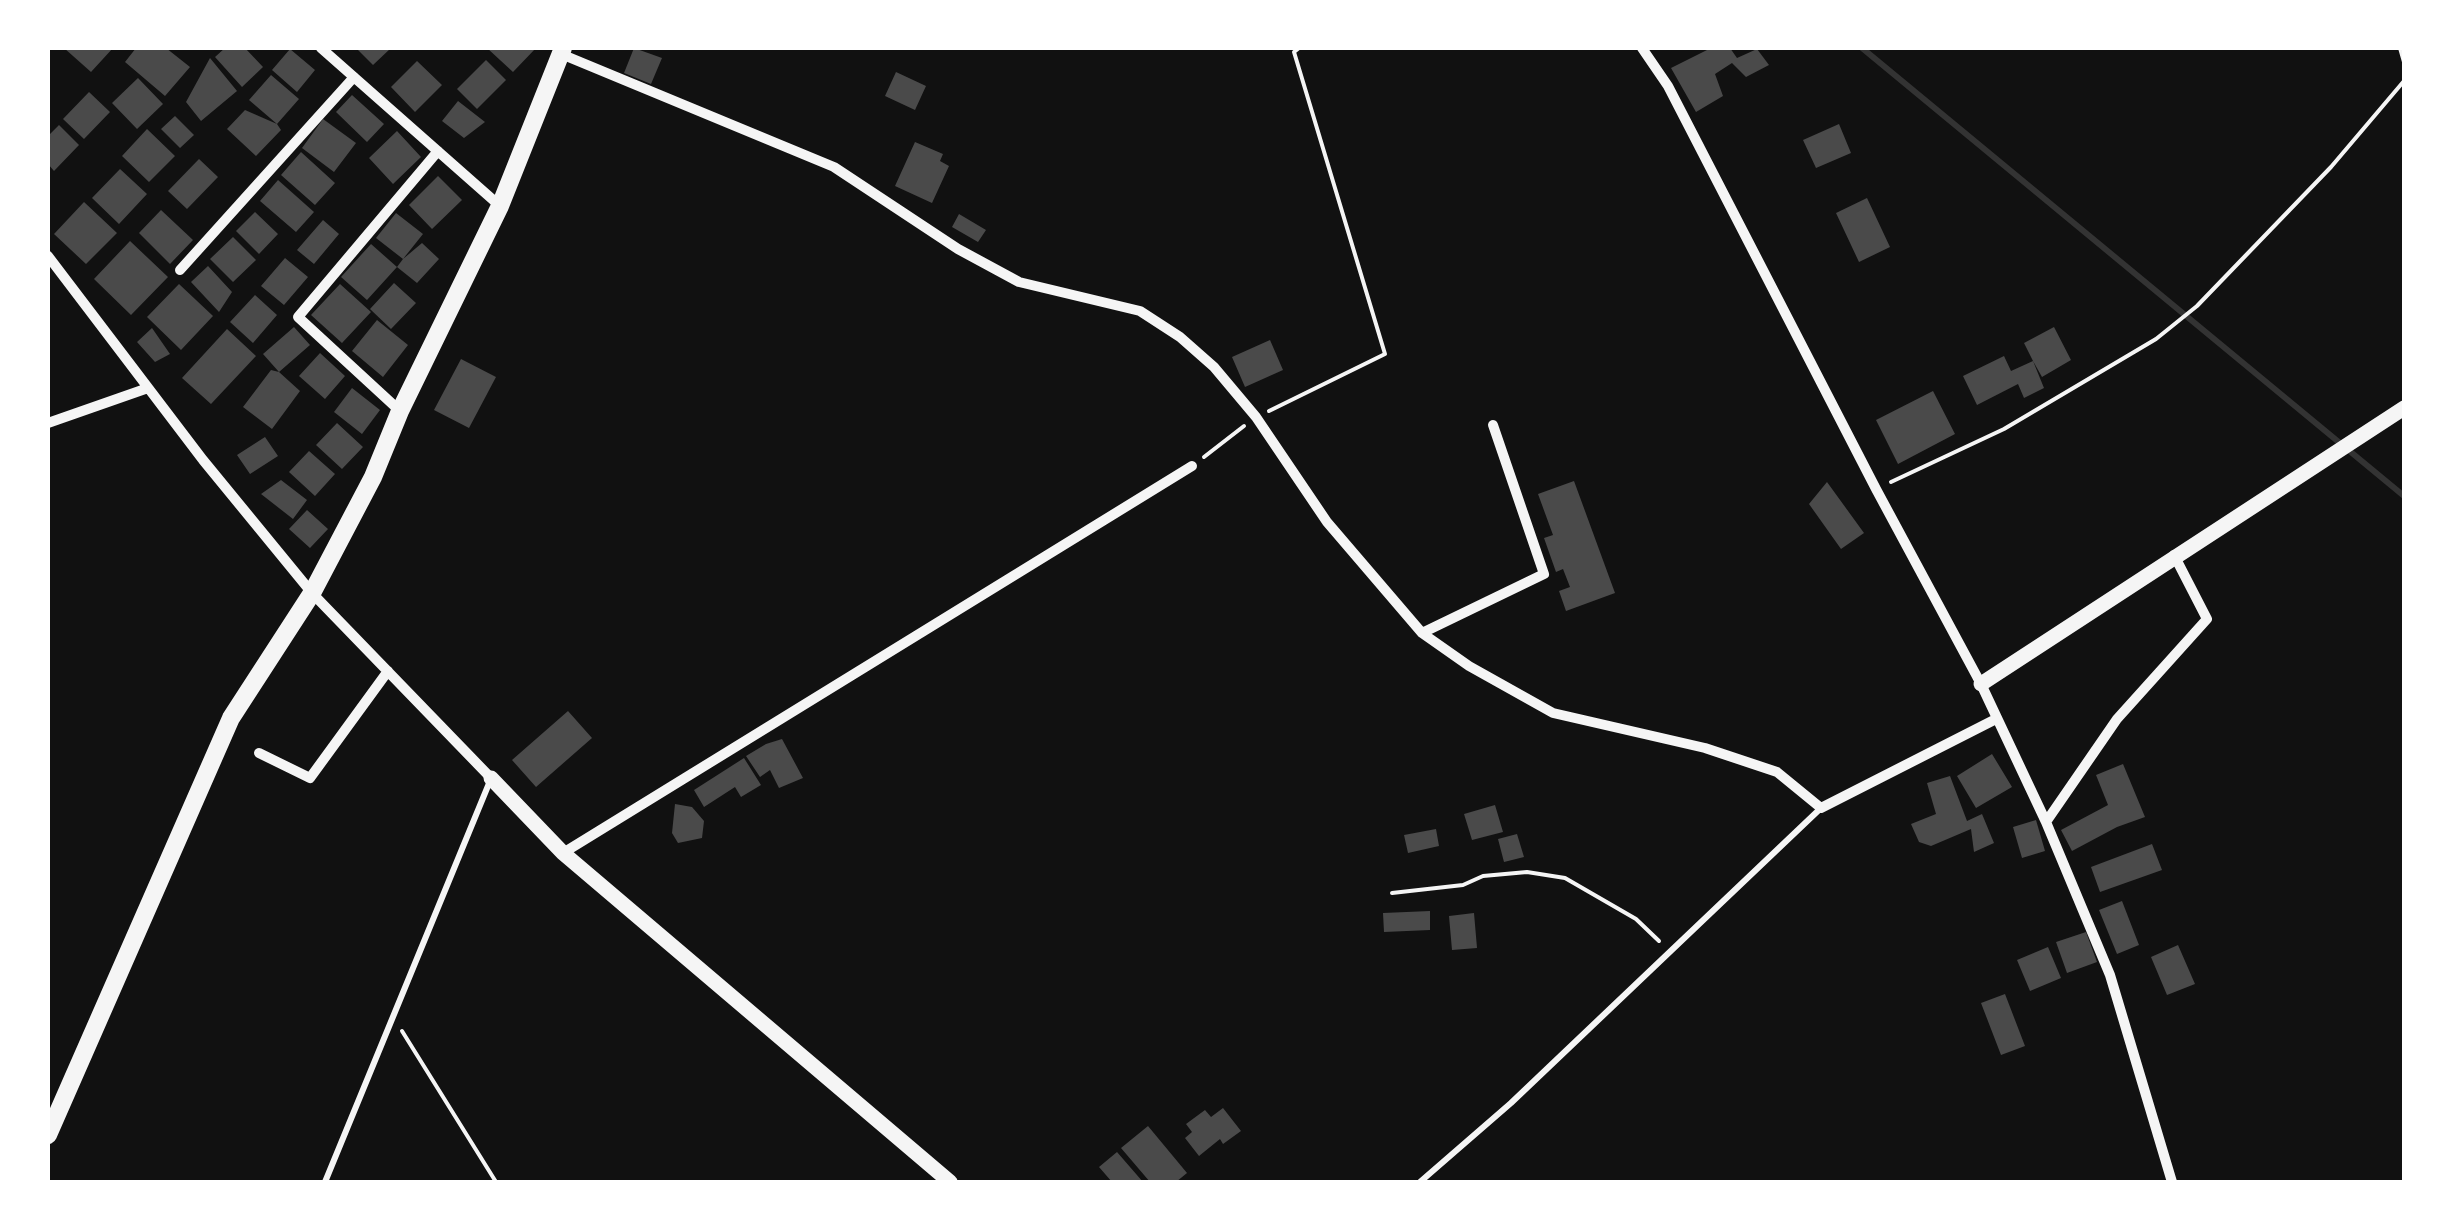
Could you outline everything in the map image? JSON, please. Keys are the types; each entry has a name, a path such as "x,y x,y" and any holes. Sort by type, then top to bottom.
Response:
{"main road":[{"path":"48,1135 231,718 312,593 373,478 400,411 500,206 562,51"}],"street":[{"path":"321,48 500,206"},
{"path":"1642,48 1668,86 1981,684 2046,822 2110,976 2172,1182"},
{"path":"562,51 834,168 958,249 1019,282 1140,311 1180,337 1214,367 1256,417 1327,522 1422,633 1470,666 1553,713 1673,740 1777,772 1821,808 1996,719"},
{"path":"180,270 354,77"},
{"path":"400,411 298,317 438,151"},
{"path":"48,256 203,460 312,593 562,853 950,1182"},
{"path":"48,422 148,388"},
{"path":"1981,684 2404,408"},
{"path":"1422,633 1544,574 1492,424"},
{"path":"562,853 1192,466"},
{"path":"2046,822 2117,719 2207,619 2174,555"},
{"path":"259,753 310,778 388,670"}],"lane":[{"path":"325,1182 491,778"},
{"path":"1420,1182 1511,1103 1821,808"}],"path":[{"path":"1192,466 1256,417 1385,354 1294,52 1300,48"},
{"path":"2400,48 2404,62"},
{"path":"1876,489 2004,429 2156,338 2197,306 2304,195 2404,81"},
{"path":"1392,893 1464,885 1483,876 1527,872 1565,878 1636,919 1672,952"},
{"path":"391,1021 404,1032 496,1182"}],"building":[{"path":"64,48 113,48 91,72"},
{"path":"136,48 166,48 190,67 165,96 125,62"},
{"path":"225,48 245,48 263,67 242,87 215,57"},
{"path":"356,48 391,48 373,65"},
{"path":"487,48 536,48 513,72"},
{"path":"634,48 662,58 651,84 624,73"},
{"path":"1711,48 1730,48 1737,58 1757,49 1769,65 1746,77 1732,63 1715,74 1723,96 1696,112 1671,68"},
{"path":"290,49 315,70 297,92 272,70"},
{"path":"210,58 237,91 201,121 186,102"},
{"path":"486,60 506,80 477,109 457,89"},
{"path":"417,61 442,85 415,112 391,87"},
{"path":"896,72 926,86 915,110 885,96"},
{"path":"271,75 299,99 277,124 249,100"},
{"path":"138,78 163,104 137,129 112,103"},
{"path":"89,92 110,112 84,139 63,119"},
{"path":"352,95 384,124 367,142 336,112"},
{"path":"458,101 485,122 464,138 442,121"},
{"path":"245,110 277,124 281,130 256,156 227,129"},
{"path":"175,116 194,135 180,148 161,129"},
{"path":"323,119 356,143 334,172 302,148"},
{"path":"1839,124 1851,153 1816,168 1803,140"},
{"path":"59,125 79,145 54,171 48,164 48,136"},
{"path":"147,129 175,156 149,182 122,156"},
{"path":"397,131 421,157 393,184 369,158"},
{"path":"915,142 943,154 940,161 949,166 932,203 895,186"},
{"path":"301,152 335,183 315,205 281,175"},
{"path":"199,159 218,177 187,209 168,191"},
{"path":"120,169 147,194 119,224 92,198"},
{"path":"438,176 462,200 432,229 409,205"},
{"path":"278,180 314,212 296,232 260,201"},
{"path":"1867,198 1890,247 1859,262 1836,213"},
{"path":"84,202 117,233 86,264 54,234"},
{"path":"161,210 193,240 170,264 139,233"},
{"path":"255,212 278,234 259,254 236,231"},
{"path":"396,213 423,234 403,259 376,238"},
{"path":"959,214 986,230 978,242 952,227"},
{"path":"323,220 339,234 314,264 297,250"},
{"path":"233,237 256,260 233,282 210,259"},
{"path":"130,241 168,277 131,315 94,279"},
{"path":"422,243 439,259 417,283 397,267"},
{"path":"371,244 397,267 367,300 341,277"},
{"path":"285,258 308,277 284,305 261,286"},
{"path":"208,266 232,292 219,312 191,282"},
{"path":"394,283 416,303 391,329 370,309"},
{"path":"179,284 213,316 181,350 147,317"},
{"path":"340,284 371,312 342,343 311,315"},
{"path":"255,295 277,315 253,343 230,322"},
{"path":"377,320 408,345 383,377 352,351"},
{"path":"294,327 310,345 279,372 263,354"},
{"path":"2054,327 2071,360 2042,377 2024,343"},
{"path":"152,328 170,354 155,362 137,342"},
{"path":"227,329 256,356 211,404 182,378"},
{"path":"1270,340 1283,370 1245,387 1232,357"},
{"path":"320,353 345,376 325,399 299,376"},
{"path":"2004,356 2011,371 2033,361 2044,388 2024,398 2018,384 1977,405 1963,376"},
{"path":"461,359 496,377 469,428 434,410"},
{"path":"271,370 279,372 300,391 272,429 243,407"},
{"path":"352,388 380,410 362,434 334,412"},
{"path":"1933,391 1955,434 1898,464 1876,420"},
{"path":"337,423 363,447 342,469 316,445"},
{"path":"265,437 278,456 250,474 237,455"},
{"path":"309,451 335,474 315,496 289,472"},
{"path":"281,480 307,500 293,519 261,494"},
{"path":"1574,481 1615,593 1566,611 1559,591 1570,587 1563,569 1556,572 1544,538 1553,535 1538,494"},
{"path":"1827,482 1864,533 1841,549 1809,504"},
{"path":"307,510 328,529 310,548 289,529"},
{"path":"568,711 592,738 536,787 512,760"},
{"path":"782,739 803,778 779,788 770,770 760,777 746,756"},
{"path":"1992,754 2012,787 1976,808 1957,776"},
{"path":"744,758 761,785 741,797 735,787 704,807 694,790"},
{"path":"2123,764 2145,817 2072,851 2061,830 2108,805 2096,775"},
{"path":"1950,776 1967,821 1982,814 1994,843 1974,852 1971,829 1931,846 1919,842 1911,824 1936,814 1927,783"},
{"path":"675,804 692,807 704,821 702,838 678,843 672,833"},
{"path":"1495,805 1503,832 1472,840 1464,814"},
{"path":"2036,820 2045,851 2022,858 2013,827"},
{"path":"1436,829 1439,846 1408,853 1404,835"},
{"path":"1517,834 1524,857 1504,862 1498,839"},
{"path":"2152,844 2162,870 2100,892 2091,867"},
{"path":"2122,901 2139,945 2117,954 2099,910"},
{"path":"1430,911 1430,930 1384,932 1383,913"},
{"path":"1474,913 1477,948 1452,950 1449,916"},
{"path":"2086,932 2097,962 2067,973 2056,942"},
{"path":"2178,945 2195,984 2167,995 2151,957"},
{"path":"2048,947 2061,978 2030,991 2017,960"},
{"path":"2005,994 2025,1046 2001,1055 1981,1003"},
{"path":"1223,1108 1241,1131 1223,1144 1220,1139 1199,1156 1185,1138 1192,1132 1186,1124 1205,1110 1211,1117"},
{"path":"1148,1126 1187,1173 1176,1182 1150,1182 1121,1148"},
{"path":"1117,1152 1143,1182 1112,1182 1099,1167"}],"waterway":[{"path":"1862,48 2404,496"}]}
